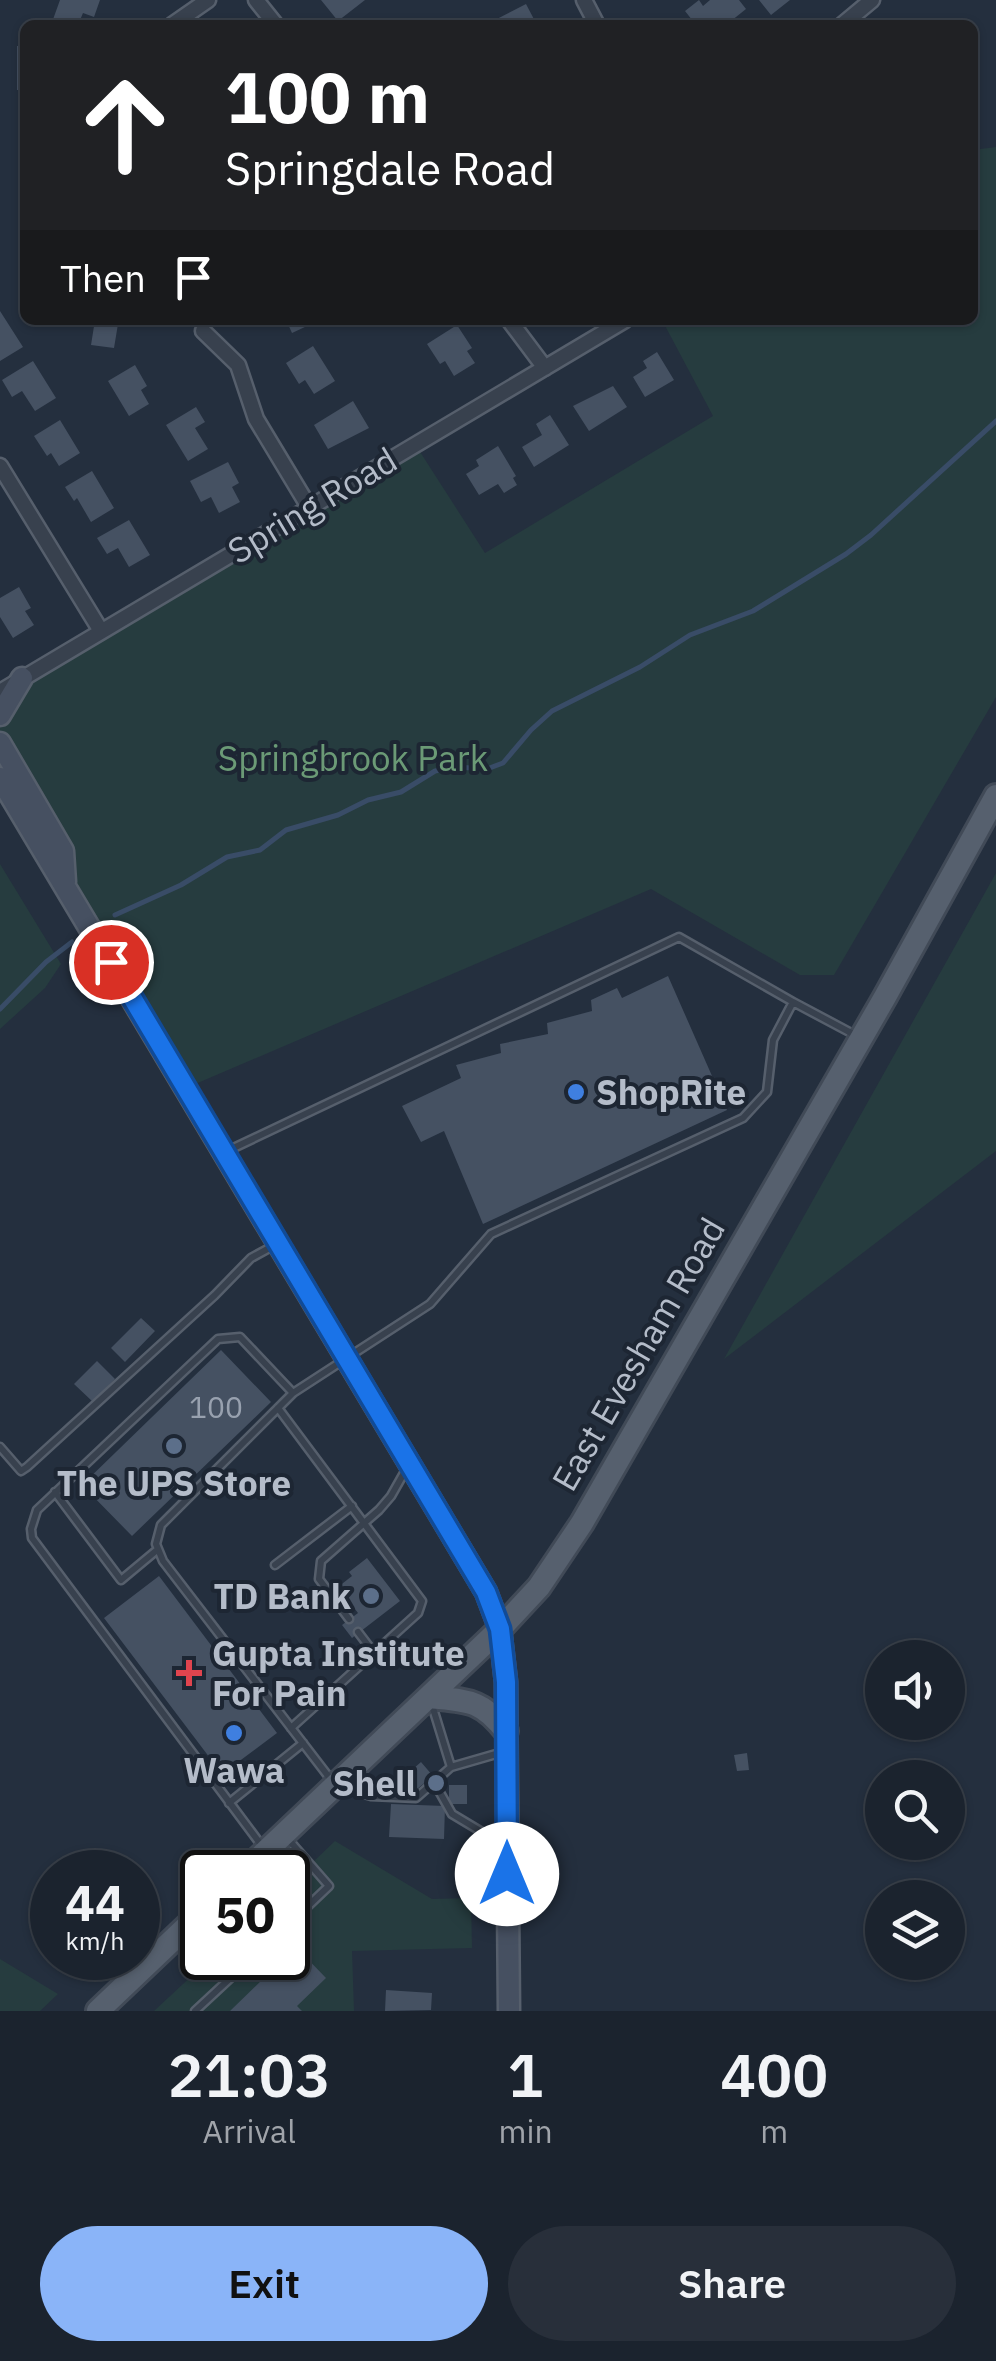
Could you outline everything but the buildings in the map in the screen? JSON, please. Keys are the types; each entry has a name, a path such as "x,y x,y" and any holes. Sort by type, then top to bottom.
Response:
{"main road":[{"path":"0,715 22,678"},
{"path":"0,743 63,851 65,884"},
{"path":"0,778 486,1592 500,1629 506,1682 509,2011"},
{"name":"East Evesham Road","path":"268,1850 538,1588 571,1540 996,796"},
{"path":"429,1696 478,1703 489,1710 506,1741"},
{"path":"98,2011 180,1933"}],"street":[{"path":"179,20 208,0"},
{"path":"256,0 272,20"},
{"path":"848,20 872,0"},
{"path":"512,325 546,368"},
{"name":"Spring Road","path":"0,692 618,325"},
{"path":"203,331 238,365 256,419 309,507"},
{"path":"0,466 101,631"}],"lane":[{"path":"224,1153 679,937 860,1038"},
{"path":"506,1741 451,1767 416,1798 371,1796 336,1786 157,1550 157,1534 161,1525 293,1393 430,1304 491,1234 743,1118 767,1092 772,1040 793,1002"},
{"path":"0,1447 21,1471 27,1467 251,1258 278,1243"},
{"path":"265,1850 32,1538 30,1528 37,1510 218,1338 240,1337 293,1393"},
{"path":"278,1408 422,1602 418,1613 292,1728"},
{"path":"349,1619 318,1579 318,1570 326,1554 365,1524 391,1496 409,1462"},
{"path":"56,1492 122,1580 157,1550"},
{"path":"275,1565 352,1506"},
{"path":"358,1632 374,1653"},
{"path":"429,1696 451,1767"},
{"path":"230,1803 302,1743"},
{"path":"434,1782 452,1814 507,1847"},
{"path":"284,1835 297,1850"},
{"path":"310,1864 329,1886 310,1904"},
{"path":"194,2011 228,1980"}],"green space":[{"name":"Springbrook Park","path":"996,147 996,697 834,975 800,975 651,889 186,1088 0,778 0,692 415,444 485,553 713,416 665,325 978,325 978,149"},
{"path":"0,864 61,964 45,988 0,1029"},
{"path":"996,873 996,1151 724,1359"},
{"path":"335,1841 432,1899 471,1898 472,1948 352,1951 354,2011 154,2011 187,1980 310,1980 310,1865"},
{"path":"0,1959 58,1994 40,2011 0,2011"}],"waterway":[{"path":"115,915 181,885 227,857 260,850 286,830 401,792 435,771 456,767 487,769 503,763 552,711 640,667 690,635 753,611 846,554 996,421"},
{"path":"0,1009 46,962 72,942"}],"place":[{"name":"ShopRite","path":"576,1092"},
{"name":"The UPS Store","path":"174,1446"},
{"name":"TD Bank","path":"371,1596"},
{"name":"Gupta Institute For Pain","path":"189,1673"},
{"name":"Wawa","path":"234,1733"},
{"name":"Shell","path":"436,1783"}],"route":[{"path":"111,962 486,1592 500,1629 506,1682 507,1874"}]}
